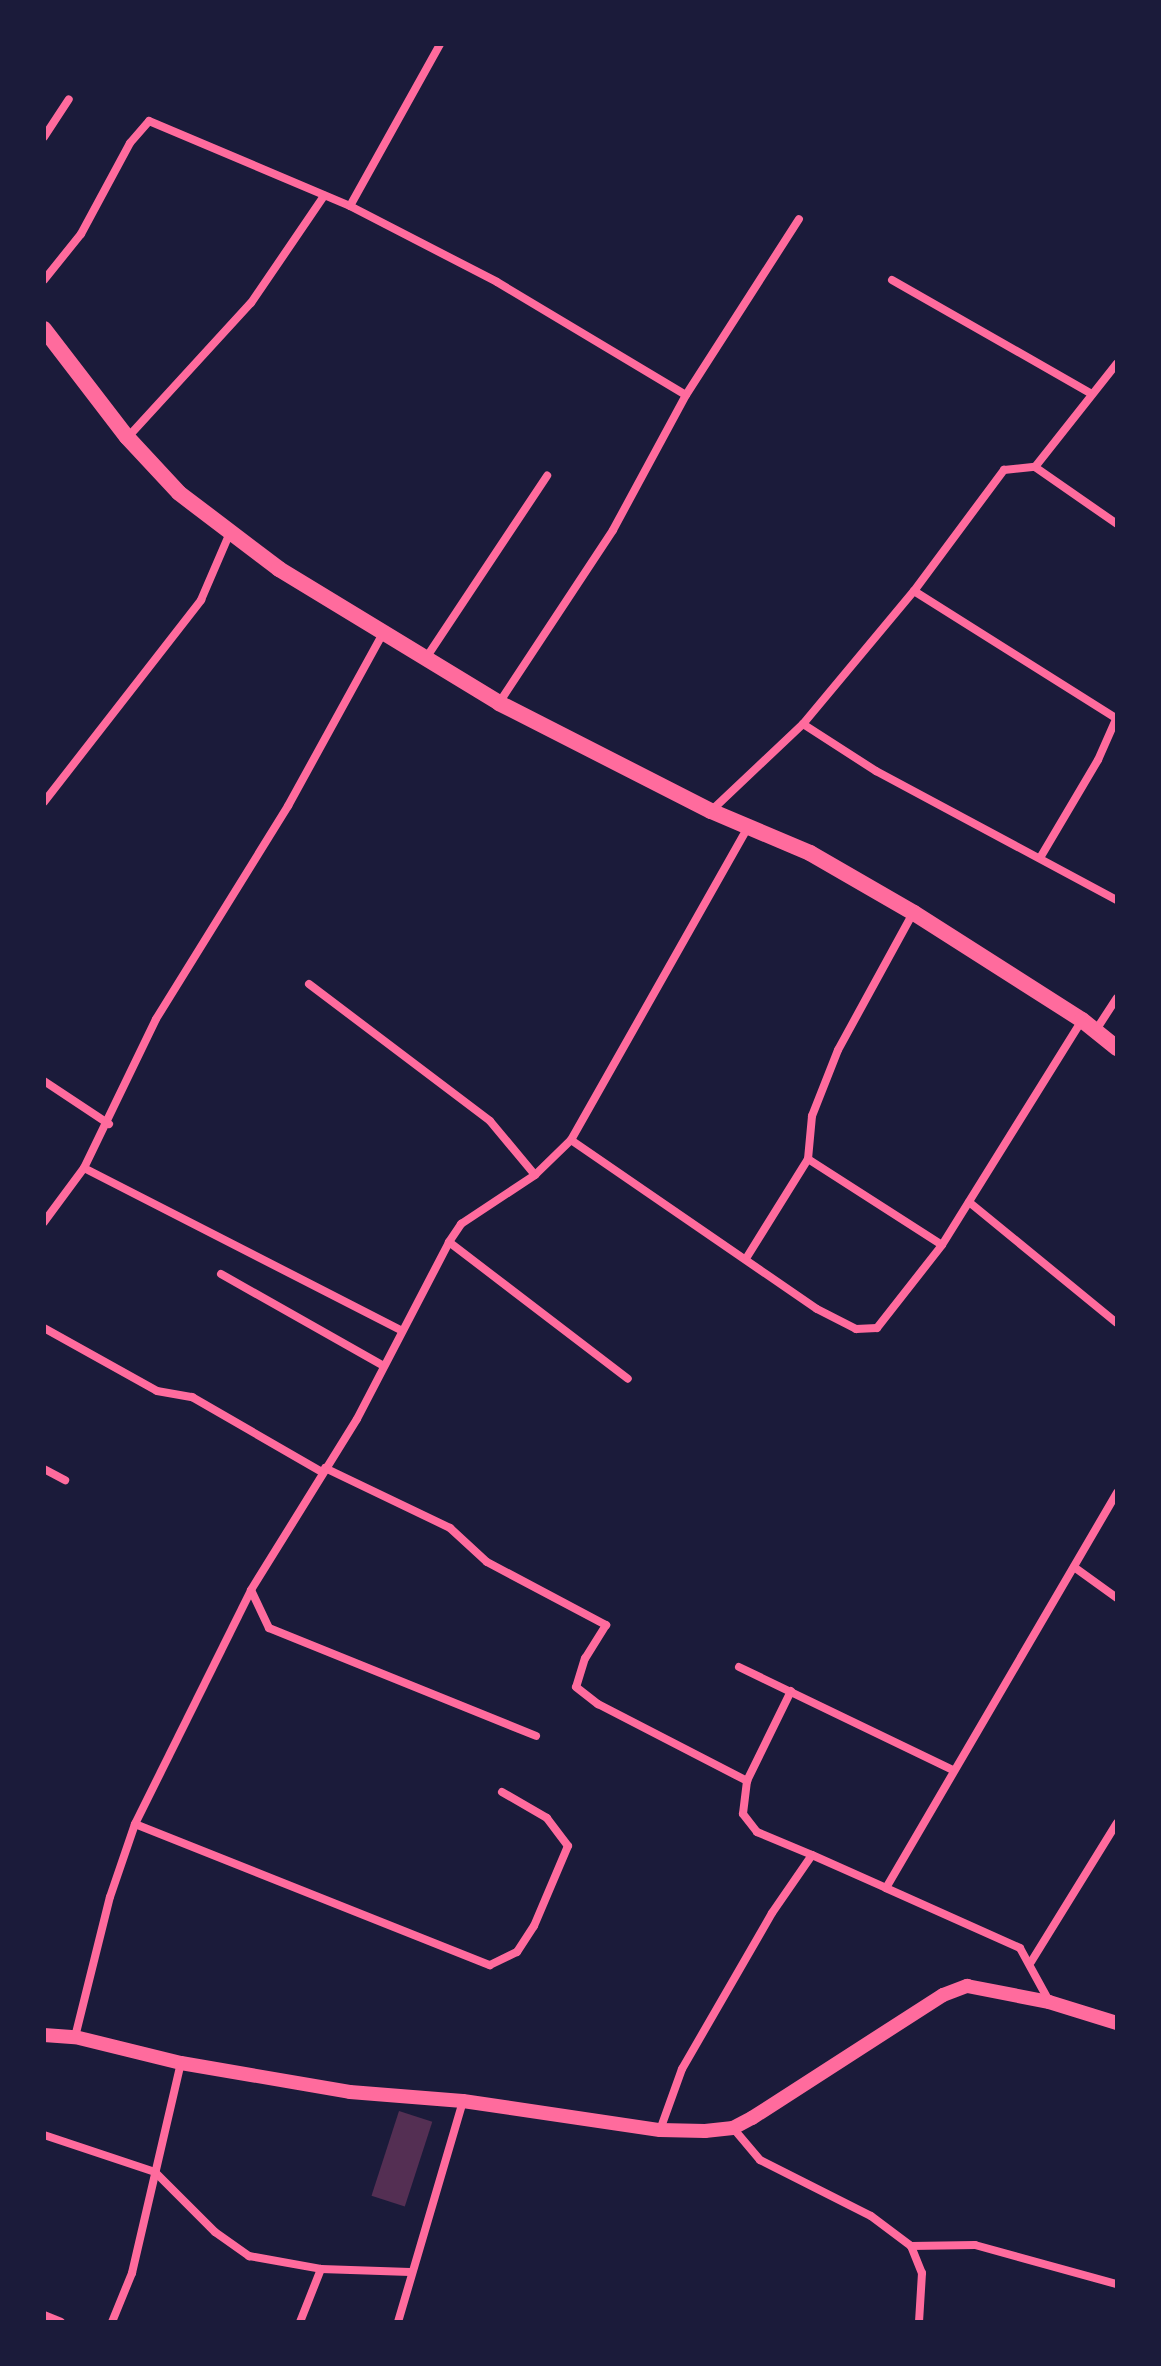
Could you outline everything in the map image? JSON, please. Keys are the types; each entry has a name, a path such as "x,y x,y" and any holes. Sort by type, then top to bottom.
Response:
{"main road":[{"path":"44,329 127,437 179,493 229,535 382,635 499,703 711,811 749,825 914,913 1089,1025 1117,1048"}],"street":[{"path":"350,206 440,44"},
{"path":"44,137 69,99"},
{"path":"44,280 96,211 143,123 158,122 350,206 497,282 686,395"},
{"path":"127,437 251,303 324,196"},
{"path":"499,703 613,530 686,395 799,219"},
{"path":"892,280 1092,394"},
{"path":"1035,467 1117,363"},
{"path":"711,811 803,724 914,591 1004,470 1035,467 1117,524"},
{"path":"426,658 547,476"},
{"path":"44,802 201,600 229,535"},
{"path":"914,591 1117,718 1040,858"},
{"path":"44,1222 84,1168 109,1124 115,1099 156,1019 288,806 382,635"},
{"path":"803,724 876,771 1117,900"},
{"path":"75,2037 110,1897 135,1824 251,1590 324,1470 449,1242 461,1224 535,1175 571,1140 749,825"},
{"path":"747,1257 808,1159 812,1116 838,1050 914,913"},
{"path":"309,984 490,1121 535,1175"},
{"path":"571,1140 682,1219 747,1257 840,1324 868,1331 892,1313 942,1245 1089,1025 1117,998"},
{"path":"44,1081 109,1124"},
{"path":"808,1159 942,1245"},
{"path":"84,1168 400,1330"},
{"path":"969,1202 1117,1323"},
{"path":"449,1242 628,1379"},
{"path":"221,1274 382,1365"},
{"path":"44,1328 157,1391 192,1397 324,1470 450,1528 487,1562 606,1625 585,1658 576,1687 598,1704 747,1781"},
{"path":"44,1469 65,1480"},
{"path":"886,1888 1117,1493"},
{"path":"1074,1567 1117,1598"},
{"path":"251,1590 269,1628 536,1736"},
{"path":"739,1667 953,1770"},
{"path":"791,1691 747,1781 743,1814 747,1824 886,1888 977,1925 1020,1948 1031,1962 1049,2002"},
{"path":"135,1824 490,1965 505,1962 517,1952 534,1926 568,1846 547,1818 502,1792"},
{"path":"1031,1962 1117,1823"},
{"path":"660,2130 682,2069 772,1913 812,1855"},
{"path":"44,2035 75,2037 181,2063 350,2092 463,2101 660,2130 733,2128 943,1995 967,1986 1049,2002 1117,2023"},
{"path":"112,2322 132,2273 181,2063"},
{"path":"398,2322 410,2272 463,2101"},
{"path":"733,2128 760,2160 871,2216 911,2246 922,2273 919,2322"},
{"path":"44,2135 155,2172 241,2251 266,2262 321,2269 410,2272"},
{"path":"911,2246 975,2245 1117,2284"},
{"path":"300,2322 321,2269"},
{"path":"44,2315 61,2322"}],"building":[{"path":"399,2111 432,2122 405,2206 371,2196"}]}
